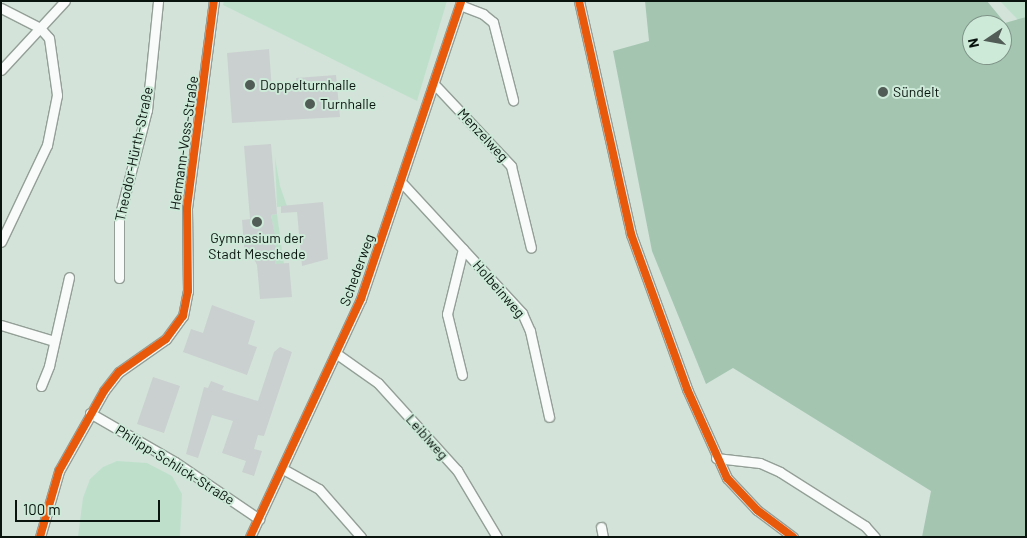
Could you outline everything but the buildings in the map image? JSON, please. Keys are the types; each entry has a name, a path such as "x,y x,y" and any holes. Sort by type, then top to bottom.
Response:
{"street":[{"path":"1,70 64,1"},
{"name":"Theodor-Hürth-Straße","path":"120,278 119,218 146,110 158,1"},
{"name":"Hermann-Voss-Straße","path":"40,537 59,472 90,413 116,375 163,342 183,316 188,290 187,208 214,1"},
{"path":"579,1 631,234 716,458 727,478 757,510 793,537"},
{"path":"461,3 487,15 493,22 513,100"},
{"name":"Schederweg","path":"250,537 338,354 402,184 436,86 461,3"},
{"path":"1,8 40,28 52,44 56,68 52,128 1,242"},
{"name":"Menzelweg","path":"436,86 506,158 515,176 528,221 531,248"},
{"name":"Holbeinweg","path":"402,184 525,318 549,417"},
{"path":"462,375 447,314 463,249"},
{"path":"41,386 69,277"},
{"path":"1,325 54,341"},
{"name":"Leiblweg","path":"338,354 378,383 457,470 497,537"},
{"name":"Philipp-Schlick-Straße","path":"90,413 168,458 259,519"},
{"path":"716,458 768,466 864,526 875,537"},
{"path":"283,469 318,489 361,537"},
{"path":"601,527 603,537"}],"green space":[{"path":"224,1 447,1 417,101 223,5"},
{"path":"645,1 987,1 998,15 962,15 962,65 1012,65 1012,21 1026,17 1026,537 922,537 931,491 733,368 706,384 652,251 613,51 649,41"},
{"path":"1000,1 1026,1 1026,17 1018,20"},
{"path":"275,157 280,186 287,206 277,207"},
{"path":"277,214 284,264 274,264 276,246 271,215"},
{"path":"117,461 147,463 172,476 182,494 180,537 78,537 83,498 90,479 103,467"}],"cycle path":[{"path":"40,537 59,471 104,391 119,372 166,339 183,316 188,291 187,208 214,1"},
{"path":"250,537 361,299 461,1"},
{"path":"579,1 631,234 687,389 727,478 757,510 793,537"}],"place":[{"name":"Doppelturnhalle","path":"250,85"},
{"name":"Sündelt","path":"883,92"},
{"name":"Turnhalle","path":"310,104"},
{"name":"Gymnasium der Stadt Meschede","path":"257,222"}]}
